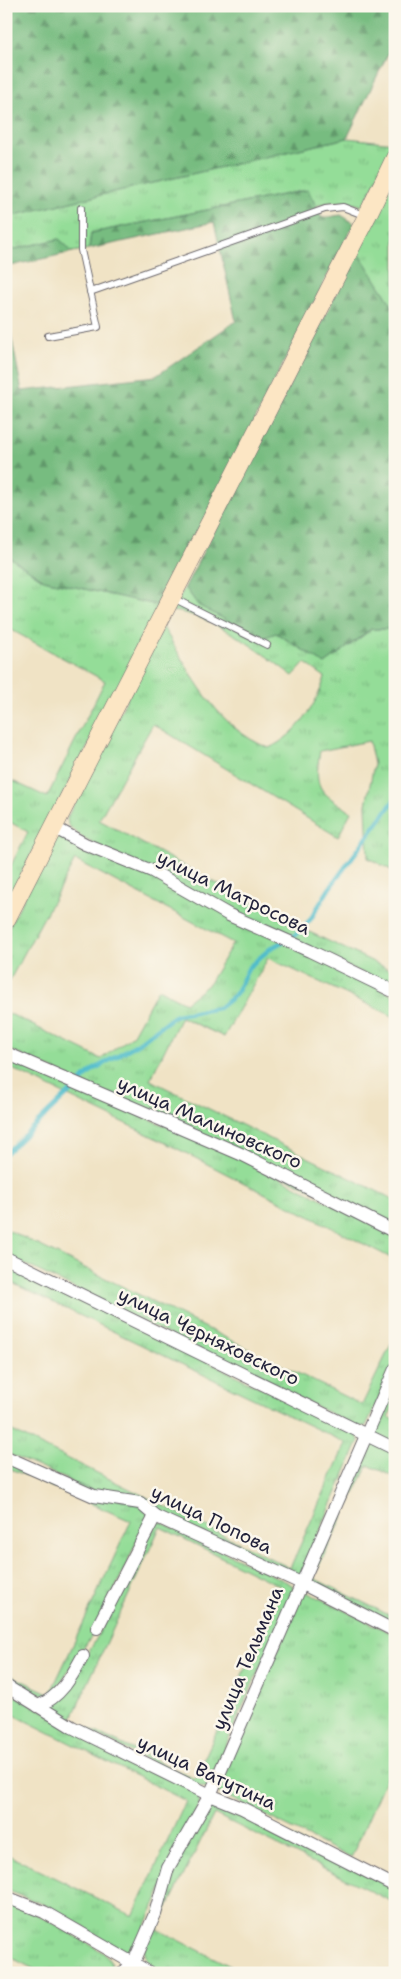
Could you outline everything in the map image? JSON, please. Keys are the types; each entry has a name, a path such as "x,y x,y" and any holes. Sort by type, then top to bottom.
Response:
{"street":[{"path":"6,920 55,828 395,158"},
{"name":"улица Матросова","path":"55,828 85,844 152,871 229,915 395,992"},
{"name":"улица Малиновского","path":"6,1052 243,1155 395,1232"},
{"name":"улица Черняховского","path":"6,1258 395,1449"},
{"name":"улица Тельмана","path":"134,1962 155,1914 168,1868 210,1796 365,1434 395,1369"},
{"name":"улица Попова","path":"6,1457 94,1496 140,1503 155,1516 301,1583 395,1631"},
{"path":"97,1628 155,1516"},
{"path":"38,1706 53,1700 73,1674 83,1656"},
{"name":"улица Ватутина","path":"6,1686 72,1727 210,1796 242,1808 395,1886"},
{"path":"6,1897 44,1912 134,1962 150,1973"},
{"path":"123,1973 134,1962"}],"lane":[{"path":"48,336 98,327 81,250 81,208"},
{"path":"90,292 325,209 343,208 367,216"},
{"path":"172,597 267,646"}],"green space":[{"path":"6,6 395,6 395,39 347,138 6,217"},
{"path":"347,138 394,143 363,206 340,202 316,206 307,190 91,233 89,249 73,252 59,239 6,251 6,217"},
{"path":"395,178 395,310 358,252"},
{"path":"308,190 322,218 341,215 354,223 161,606 44,580 6,555 6,309 22,391 156,376 236,321 214,222 89,249 91,233"},
{"path":"59,239 73,252 6,267 6,251"},
{"path":"358,252 395,310 395,629 371,629 325,664 276,633 261,639 198,605 185,587"},
{"path":"6,555 44,580 161,606 6,903 6,875 28,832 6,820 6,778 47,797 105,681 6,627"},
{"path":"185,587 198,605 261,638 276,633 325,664 372,629 395,629 395,872 368,858 366,805 374,764 369,741 320,751 318,774 321,789 351,812 338,837 153,724 99,820 292,924 395,972 395,988 284,937 84,839 68,825 67,818 163,627 207,697 234,727 250,739 269,748 288,736 311,709 325,677 305,663 293,676 251,646 219,627 203,619 172,611"},
{"path":"55,837 60,837 150,874 395,996 395,1017 268,958 224,1037 181,1017 150,1080 395,1200 395,1228 6,1048 6,1012 101,1059 132,1036 158,989 185,1003 208,985 233,943 75,860 6,987 6,933"},
{"path":"6,1058 241,1158 395,1236 395,1260 172,1146 6,1066"},
{"path":"6,1229 362,1405 395,1336 395,1363 366,1426 358,1427 6,1255"},
{"path":"6,1263 357,1435 359,1441 301,1575 297,1577 157,1513 96,1492 6,1453 6,1428 290,1568 346,1443 6,1280"},
{"path":"395,1379 395,1403 388,1417 395,1420 395,1445 375,1435 372,1427"},
{"path":"373,1441 395,1452 395,1477 368,1465 313,1578 395,1618 395,1627 308,1582 366,1442"},
{"path":"6,1461 140,1506 149,1515 97,1628 50,1698 6,1678 6,1673 50,1694 131,1521 6,1467"},
{"path":"158,1521 293,1586 293,1592 207,1788 72,1723 50,1709 50,1705 61,1695 90,1650 155,1523","holes":["160,1527 282,1587 195,1779 71,1720"]},
{"path":"304,1591 395,1635 395,1757 351,1858 216,1791"},
{"path":"6,1691 197,1793 199,1805 136,1947 130,1950 121,1950 48,1906 6,1890 6,1854 133,1916 186,1801 6,1711"},
{"path":"217,1803 242,1812 395,1889 395,1903 214,1814 157,1929 244,1973 157,1973 149,1966 144,1950 170,1869 212,1804"},
{"path":"6,1902 43,1917 104,1953 112,1964 112,1973 42,1973 6,1955"}],"waterway":[{"path":"6,1153 93,1070 137,1044 176,1015 219,1008 235,995 249,967 271,948 295,935 310,920 329,889 395,799"}]}
